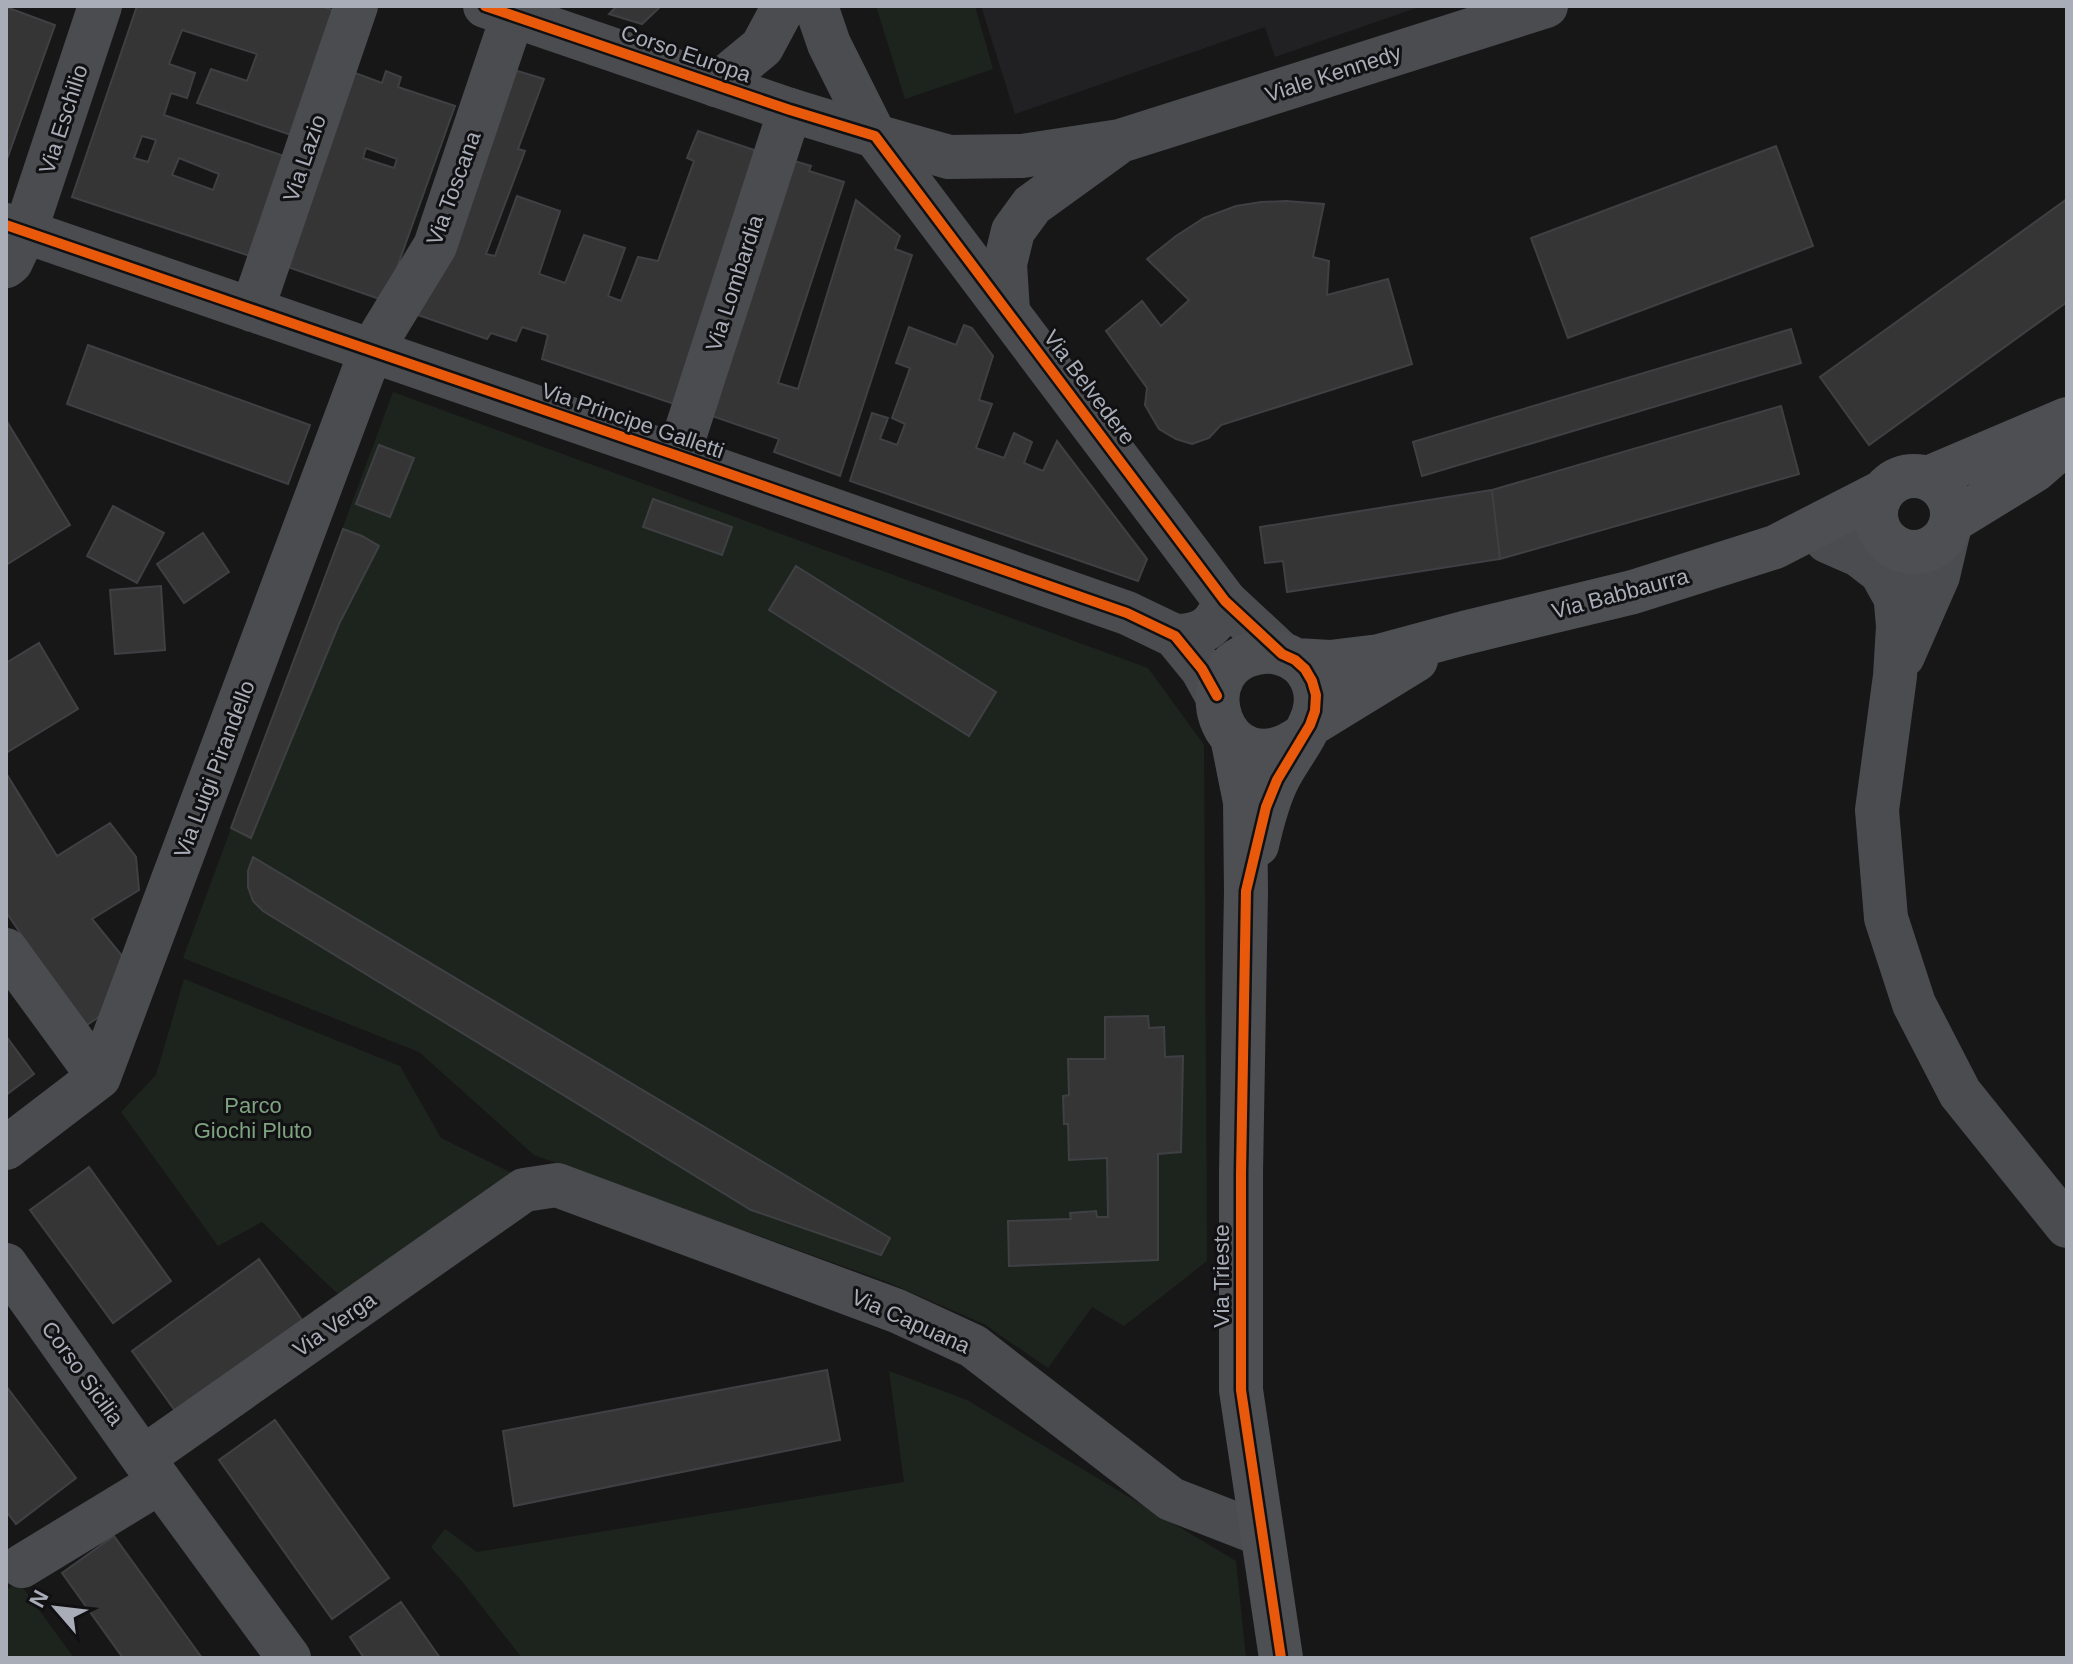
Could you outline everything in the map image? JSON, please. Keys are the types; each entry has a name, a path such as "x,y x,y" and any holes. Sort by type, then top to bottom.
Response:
{"main road":[{"path":"1928,478 2067,419"},
{"path":"1775,547 1827,541 1890,545 1915,553 1928,550 1939,543 1950,525 2051,456"},
{"path":"1890,545 1880,534 1875,520 1876,505 1891,482 1903,477 1928,478 1939,485 1952,507 1950,525"},
{"path":"1775,547 1882,492"},
{"name":"Via Babbaurra","path":"1464,633 1633,592 1775,547"},
{"path":"1464,633 1390,674 1289,746 1274,751 1259,751 1232,737 1218,711 1217,696 1221,681 1240,659 1253,653 1268,651 1330,662 1379,656 1464,633"},
{"path":"1246,891 1266,807 1277,780 1315,711 1316,695 1312,681 1305,669 1289,657"},
{"path":"1232,737 1245,802 1246,891"},
{"name":"Via Trieste","path":"1246,891 1241,1390 1281,1658"}],"street":[{"name":"Via Eschilio","path":"12,241 100,6"},
{"name":"Via Lazio","path":"252,310 356,6"},
{"path":"716,85 762,47 784,6"},
{"name":"Via Belvedere","path":"816,6 829,44 875,136 1225,601 1289,657"},
{"name":"Viale Kennedy","path":"1120,141 1546,6"},
{"name":"Corso Europa","path":"499,10 790,110 949,157 1022,156 1120,141"},
{"name":"Via Toscana","path":"371,351 435,246 499,10"},
{"name":"Via Lombardia","path":"678,456 790,110"},
{"path":"1008,311 1005,264 1013,231 1032,205 1120,141"},
{"name":"Via Principe Galletti","path":"12,241 252,310 1127,613 1175,636 1202,669 1217,696"},
{"name":"Via Luigi Pirandello","path":"99,1077 371,351"},
{"path":"1938,576 2051,456"},
{"path":"1895,676 1938,576 1950,525"},
{"path":"1827,541 1859,555 1881,572 1895,597"},
{"path":"1890,545 1898,626 1895,676 1877,810 1886,918 1914,1004 1960,1093 2067,1226"},
{"path":"1175,636 1192,636 1207,629 1219,616 1225,601"},
{"path":"6,950 99,1077 6,1148"},
{"name":"Via Capuana","path":"524,1190 557,1185 910,1316 973,1346 1171,1499 1261,1534"},
{"name":"Via Verga","path":"152,1470 524,1190"},
{"name":"Corso Sicilia","path":"6,1265 289,1658"},
{"path":"22,1566 152,1470"}],"shaded area":[{"path":"981,6 1422,6 1275,57 1265,27 1015,114"}],"green space":[{"path":"876,6 975,6 993,69 905,99"},
{"path":"393,392 1148,668 1204,745 1207,1261 1124,1326 1092,1307 1048,1368 984,1324 887,1282 534,1155 419,1052 183,958"},
{"name":"Parco Giochi Pluto","path":"184,979 400,1066 441,1138 516,1175 340,1296 262,1222 218,1246 121,1112 156,1075"},
{"path":"889,1371 967,1400 1236,1561 1246,1658 522,1658 431,1547 445,1529 477,1552 904,1482"},
{"path":"18,1581 74,1658 6,1658 6,1591"}],"building":[{"path":"137,6 321,6 338,12 297,137 197,103 211,69 247,81 257,54 182,30 169,64 195,73 187,98 171,93 164,115 293,159 259,259 72,197","holes":["142,136 156,140 148,162 134,158","179,158 219,174 213,190 172,175"]},
{"path":"617,6 661,6 642,24 609,14"},
{"path":"6,7 55,25 6,162"},
{"path":"347,70 382,83 386,71 401,77 398,87 455,106 385,301 279,264","holes":["366,148 397,159 394,168 363,158"]},
{"path":"514,70 544,79 518,149 525,151 486,254 495,256 517,196 560,211 539,274 565,283 584,235 625,248 608,296 621,301 638,257 658,261 694,161 687,158 698,131 766,154 680,406 542,359 548,335 522,327 516,341 491,333 487,339 409,312"},
{"path":"1776,146 1813,246 1568,338 1531,238"},
{"path":"791,160 811,166 809,171 844,182 778,383 798,389 856,200 900,236 895,249 912,255 840,476 774,452 779,439 706,414"},
{"path":"2067,199 2067,302 1869,445 1820,377"},
{"path":"1286,201 1324,204 1313,257 1329,261 1327,295 1388,279 1412,364 1221,425 1209,438 1192,444 1176,439 1159,429 1145,405 1147,388 1106,331 1142,301 1161,326 1189,300 1147,259 1176,236 1204,218 1236,206"},
{"path":"964,325 972,328 993,356 979,400 992,404 976,448 1004,458 1014,433 1032,442 1024,463 1043,471 1057,441 1147,559 1138,581 850,481 872,413 888,418 880,439 897,445 905,424 892,418 910,368 896,363 909,327 956,345"},
{"path":"1791,329 1801,363 1422,476 1413,442"},
{"path":"88,345 310,425 288,484 67,404"},
{"path":"1781,406 1799,474 1500,559 1492,490"},
{"path":"6,420 70,525 6,565"},
{"path":"379,445 414,458 390,517 356,504"},
{"path":"1492,490 1500,559 1287,592 1283,561 1265,563 1260,527"},
{"path":"653,499 732,527 722,555 643,527"},
{"path":"113,506 164,533 137,583 87,556"},
{"path":"343,529 379,546 339,624 251,838 231,828"},
{"path":"203,533 229,572 184,603 157,564"},
{"path":"796,566 996,692 969,736 769,610"},
{"path":"161,586 165,650 115,654 110,590"},
{"path":"39,643 78,709 6,753 6,663"},
{"path":"6,773 57,856 110,823 136,857 139,890 92,919 123,957 106,1012 84,1027 6,912"},
{"path":"253,857 890,1238 881,1255 751,1210 263,911 253,901 248,887 248,871"},
{"path":"1148,1016 1149,1028 1164,1027 1165,1057 1183,1056 1181,1152 1158,1154 1158,1260 1009,1266 1008,1221 1071,1219 1070,1213 1096,1211 1097,1217 1108,1217 1107,1158 1069,1160 1063,1096 1069,1095 1068,1059 1105,1059 1105,1017"},
{"path":"6,1036 34,1074 6,1095"},
{"path":"89,1167 171,1281 113,1323 30,1210"},
{"path":"259,1259 302,1320 176,1412 132,1351"},
{"path":"827,1370 840,1440 514,1506 503,1431"},
{"path":"6,1386 76,1478 16,1524 6,1511"},
{"path":"275,1420 389,1578 332,1619 219,1460"},
{"path":"114,1536 202,1658 123,1658 62,1573"},
{"path":"401,1602 440,1658 364,1658 350,1637"}],"cycle path":[{"path":"485,6 875,136 1225,601 1282,654 1305,669 1312,681 1316,695 1315,711 1277,780 1266,807 1246,891 1241,1390 1281,1658"},
{"path":"6,225 1127,613 1175,636 1202,669 1217,696"}]}
